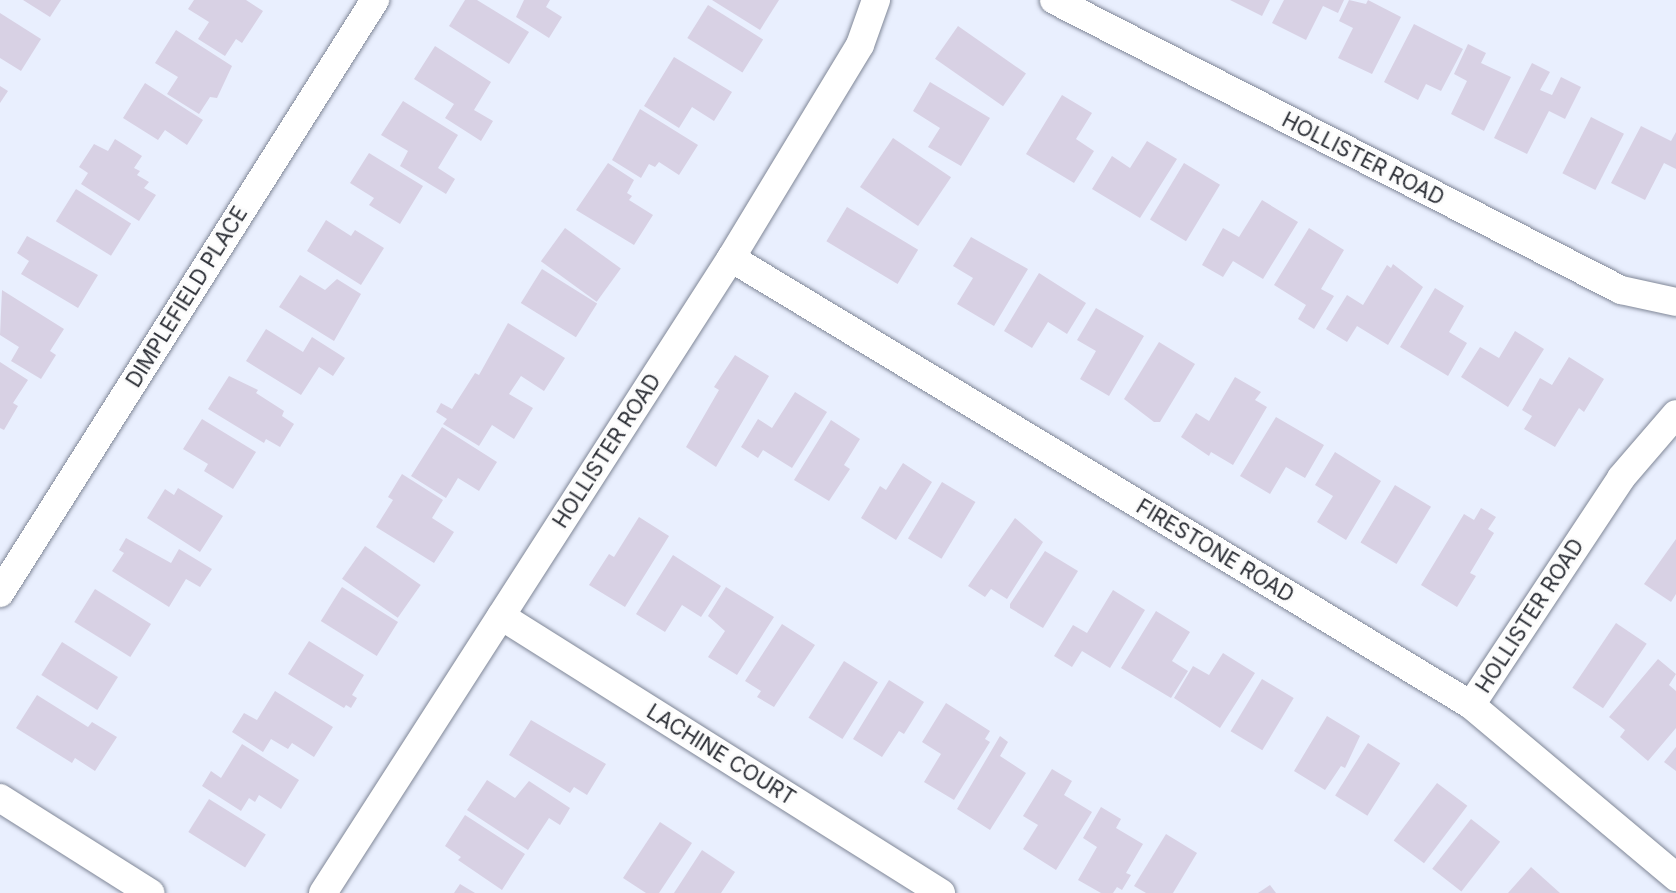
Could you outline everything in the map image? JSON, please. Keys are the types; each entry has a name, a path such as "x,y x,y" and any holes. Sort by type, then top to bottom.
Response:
{"street":[{"name":"DIMPLEFIELD PLACE","path":"0,593 375,0"},
{"name":"HOLLISTER ROAD","path":"322,893 731,258 860,45 876,0"},
{"name":"HOLLISTER ROAD","path":"1054,0 1621,290 1676,302"},
{"name":"FIRESTONE ROAD","path":"731,258 1471,705 1676,877"},
{"name":"HOLLISTER ROAD","path":"1471,705 1621,478 1676,414"},
{"name":"LACHINE COURT","path":"501,616 940,893"},
{"path":"0,798 150,893"}],"building":[{"path":"23,0 61,0 50,17"},
{"path":"194,0 246,0 263,11 242,43 236,39 225,56 198,39 209,22 188,9"},
{"path":"465,0 477,0 529,32 509,64 449,26"},
{"path":"524,0 550,0 546,7 562,17 549,38 516,17"},
{"path":"712,0 779,0 760,30"},
{"path":"1230,0 1270,0 1262,16"},
{"path":"1284,0 1344,0 1338,13 1323,6 1306,40 1272,23"},
{"path":"1349,0 1366,4 1368,0 1401,17 1372,74 1338,58 1353,28 1339,21"},
{"path":"708,5 763,39 742,73 687,38"},
{"path":"0,13 41,39 21,71 0,58"},
{"path":"1414,24 1463,49 1441,91 1426,84 1418,100 1384,82"},
{"path":"958,26 1026,74 1003,106 935,59"},
{"path":"176,30 232,66 217,98 210,97 199,114 167,94 178,77 155,63"},
{"path":"1468,44 1486,53 1481,63 1511,77 1484,131 1451,114 1467,81 1454,74"},
{"path":"435,46 491,82 474,110 493,121 481,141 445,118 454,104 414,79"},
{"path":"674,57 732,92 714,121 692,107 679,128 644,106"},
{"path":"1532,63 1550,72 1540,90 1552,95 1561,77 1581,87 1565,119 1549,111 1527,154 1494,138"},
{"path":"930,82 990,118 961,166 928,147 940,128 913,111"},
{"path":"145,83 203,120 187,145 165,130 158,140 123,118"},
{"path":"0,86 8,91 0,103"},
{"path":"1062,95 1092,113 1076,139 1094,151 1074,183 1026,154"},
{"path":"403,101 458,135 438,168 455,179 446,194 400,166 408,151 381,135"},
{"path":"640,109 698,145 679,175 659,162 655,167 649,164 641,178 612,160"},
{"path":"1591,117 1624,134 1595,190 1562,173"},
{"path":"1641,126 1671,141 1676,132 1676,169 1664,163 1645,200 1611,183"},
{"path":"893,138 951,177 918,226 860,187"},
{"path":"115,139 142,156 134,168 140,171 137,175 149,182 144,188 156,195 139,221 81,184 88,173 79,167 94,144 108,151"},
{"path":"1147,141 1177,159 1140,218 1092,189 1112,156 1130,168"},
{"path":"369,153 423,186 400,224 369,205 374,198 350,183"},
{"path":"608,163 634,180 627,193 632,196 629,200 653,215 634,245 576,210"},
{"path":"1184,163 1220,185 1186,241 1150,220"},
{"path":"76,189 131,223 111,256 56,221"},
{"path":"1262,200 1298,222 1263,279 1233,261 1223,277 1202,265 1223,228 1239,237"},
{"path":"847,207 918,250 898,284 826,241"},
{"path":"326,220 351,236 355,230 384,248 361,285 307,251"},
{"path":"565,228 621,269 597,302 541,261"},
{"path":"1309,228 1344,250 1321,289 1334,296 1314,329 1298,319 1306,305 1274,285"},
{"path":"27,236 98,275 78,308 21,274 29,261 17,253"},
{"path":"971,237 1028,269 994,326 957,304 973,278 953,266"},
{"path":"1393,264 1423,287 1388,345 1357,326 1347,342 1326,329 1347,295 1363,305 1387,265 1391,268"},
{"path":"542,269 597,303 576,337 521,303"},
{"path":"1039,273 1086,303 1067,334 1048,322 1032,348 1004,331"},
{"path":"300,275 325,290 337,279 361,294 334,341 279,307"},
{"path":"1435,288 1464,306 1449,332 1467,343 1448,376 1400,347"},
{"path":"2,290 64,329 50,351 56,355 41,379 11,361 19,347 0,335"},
{"path":"1096,308 1144,336 1109,396 1080,379 1096,351 1077,340"},
{"path":"508,323 565,358 544,391 521,376 509,394 533,408 514,439 492,425 479,446 443,424 447,419 436,412 441,403 452,409 475,373 479,375"},
{"path":"266,329 303,352 312,337 345,358 333,376 319,367 301,395 246,361"},
{"path":"1515,331 1544,349 1508,407 1461,377 1480,347 1499,358"},
{"path":"1159,342 1195,364 1160,422 1154,422 1124,399"},
{"path":"735,355 769,376 716,467 686,447 719,390 714,387"},
{"path":"1569,357 1604,379 1584,412 1579,408 1555,447 1524,429 1532,416 1522,410 1540,378 1552,385"},
{"path":"0,362 28,380 13,403 18,406 4,430 0,428"},
{"path":"229,376 258,390 256,393 284,411 282,416 294,424 280,447 266,439 264,443 208,409"},
{"path":"1235,377 1261,392 1255,400 1267,407 1233,465 1211,452 1209,456 1181,437 1196,413 1209,421"},
{"path":"795,392 827,412 792,468 763,450 758,458 741,447 758,419 772,428"},
{"path":"1276,417 1324,445 1305,478 1286,467 1270,494 1240,476"},
{"path":"202,419 256,452 233,489 204,471 208,464 183,449"},
{"path":"831,420 860,439 844,465 850,469 829,501 794,480"},
{"path":"442,427 497,462 479,491 458,478 446,498 411,476"},
{"path":"1335,452 1381,481 1346,540 1317,522 1333,496 1315,485"},
{"path":"903,463 932,482 896,540 861,518 880,486 886,490"},
{"path":"402,474 443,500 432,518 454,532 434,563 376,527 393,500 388,497"},
{"path":"942,482 975,502 941,559 908,539"},
{"path":"1395,485 1431,507 1396,564 1360,542"},
{"path":"178,488 223,516 200,552 147,518 165,489 174,495"},
{"path":"1481,508 1496,517 1488,529 1494,533 1470,573 1476,576 1457,607 1421,585 1464,514 1474,520"},
{"path":"639,517 669,536 625,607 589,585 609,554 614,557"},
{"path":"1015,518 1043,542 1007,599 991,589 985,597 968,586"},
{"path":"126,538 171,563 179,549 212,569 200,587 186,579 169,607 112,571 124,553 119,550"},
{"path":"1676,539 1676,594 1671,602 1644,584"},
{"path":"365,546 421,585 398,618 342,579"},
{"path":"1045,551 1078,571 1043,628 1010,608 1010,604"},
{"path":"673,555 721,586 701,617 682,605 665,632 636,614"},
{"path":"342,587 398,622 377,656 321,621"},
{"path":"726,587 774,617 737,675 708,657 725,631 708,616"},
{"path":"95,589 151,624 130,657 74,622"},
{"path":"1113,590 1145,610 1110,668 1082,651 1072,667 1054,656 1073,625 1087,633"},
{"path":"1156,611 1190,632 1172,661 1188,671 1171,698 1121,668"},
{"path":"1616,623 1647,644 1603,708 1572,688"},
{"path":"782,624 815,645 774,707 757,697 761,691 745,681"},
{"path":"309,641 364,675 352,695 357,698 351,708 346,705 344,708 288,674"},
{"path":"62,642 118,677 97,710 41,675"},
{"path":"1223,653 1255,673 1220,728 1174,698 1193,666 1209,675"},
{"path":"1658,659 1676,674 1669,685 1676,691 1676,728 1648,761 1620,737 1625,730 1609,717"},
{"path":"844,661 878,682 842,739 808,718"},
{"path":"1262,679 1294,698 1262,750 1231,731"},
{"path":"889,680 924,702 904,734 899,731 882,757 853,739"},
{"path":"275,691 333,727 314,757 292,743 288,749 271,739 263,752 232,732 244,713 257,720"},
{"path":"37,695 88,727 92,722 117,737 95,771 75,758 72,763 16,728"},
{"path":"946,703 990,731 985,739 990,742 954,800 924,782 941,754 922,742"},
{"path":"1327,716 1360,736 1345,768 1341,766 1325,790 1294,771"},
{"path":"531,720 606,764 587,795 574,787 570,793 509,755"},
{"path":"1000,736 1008,742 1000,756 1026,773 990,830 957,809"},
{"path":"1368,743 1400,763 1367,816 1335,796"},
{"path":"242,744 299,780 281,809 259,795 255,802 249,798 241,811 202,786 211,771 221,778"},
{"path":"1676,747 1676,771 1664,762"},
{"path":"1052,769 1072,781 1064,795 1092,812 1056,870 1023,849 1038,825 1023,816"},
{"path":"487,780 515,798 529,781 570,808 560,825 549,818 528,850 467,810"},
{"path":"1437,783 1467,806 1424,863 1394,841"},
{"path":"209,799 266,835 245,868 188,832"},
{"path":"1101,807 1121,819 1116,828 1143,844 1126,873 1131,875 1122,890 1117,887 1113,893 1101,893 1078,880 1097,847 1083,838"},
{"path":"465,815 525,854 502,890 458,860 461,857 445,846"},
{"path":"1471,819 1500,842 1461,891 1432,869"},
{"path":"660,822 692,843 659,893 646,893 623,878"},
{"path":"1166,834 1197,853 1173,893 1146,893 1134,886"},
{"path":"702,850 735,872 721,893 674,893"},
{"path":"1531,867 1560,893 1508,893"},
{"path":"460,884 475,893 454,893"},
{"path":"1270,885 1276,893 1258,893"}]}
